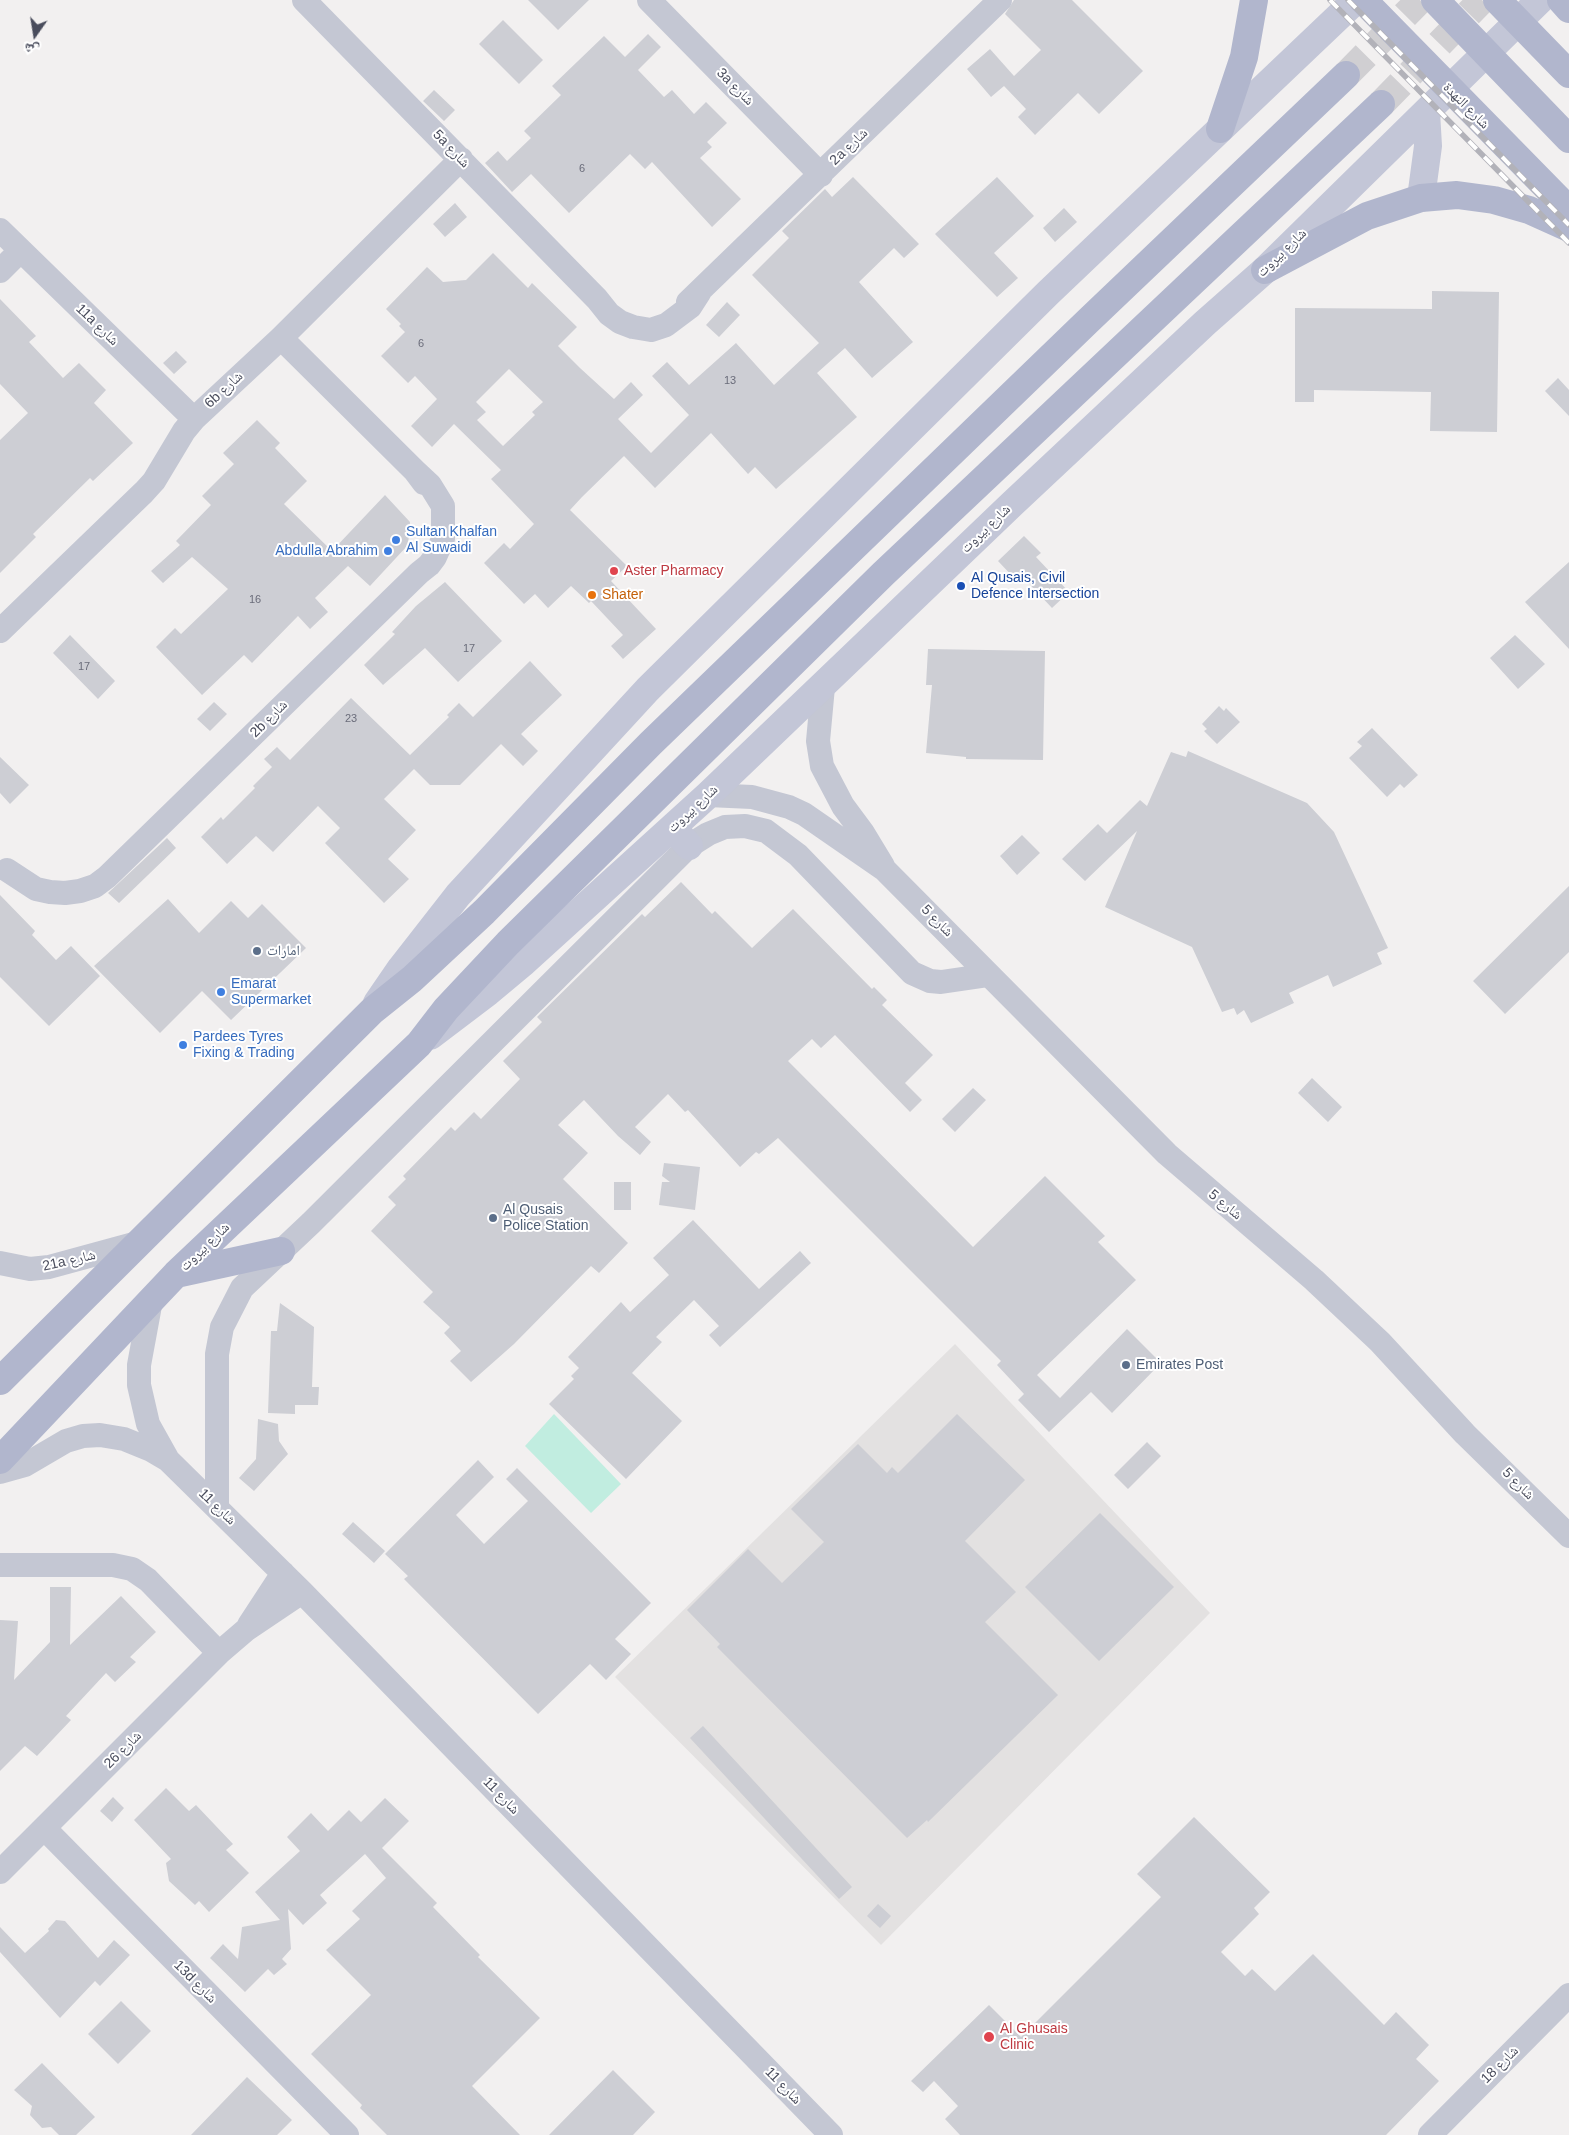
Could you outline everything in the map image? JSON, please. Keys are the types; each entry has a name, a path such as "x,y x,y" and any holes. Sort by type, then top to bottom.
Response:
{"main road":[{"path":"1220,128 1244,57 1254,0"},
{"path":"372,1011 406,961 458,895 648,689 1048,293 1356,0"},
{"name":"شارع النهدة","path":"1363,0 1569,210"},
{"path":"1434,0 1569,139"},
{"path":"1497,0 1569,74"},
{"name":"شارع بيروت","path":"0,1460 176,1274 418,1044 502,980 681,837 708,795 823,688 1012,504 1205,323 1265,270 1540,0"},
{"path":"1561,0 1569,9"},
{"path":"0,1381 372,1011 412,979 484,912 673,722 1346,75"},
{"name":"شارع بيروت","path":"418,1044 446,1009 508,943 882,574 1381,104"},
{"path":"1421,198 1428,146 1426,112"},
{"path":"1265,270 1367,216 1421,198 1457,196 1494,200 1529,210 1569,228"},
{"path":"176,1274 281,1251"}],"street":[{"name":"5a شارع","path":"304,0 597,299"},
{"name":"3a شارع","path":"649,0 820,174"},
{"name":"2a شارع","path":"597,299 609,314 620,322 633,327 651,330 666,325 678,317 690,307 699,293 999,0"},
{"name":"6b شارع","path":"0,630 154,481 184,431 194,419 281,338 461,159"},
{"name":"11a شارع","path":"0,230 194,419"},
{"path":"0,271 20,251"},
{"name":"2b شارع","path":"3,866 31,896 58,906 74,906 88,901 110,880 119,866 435,558 445,528 443,506 439,496 424,478 281,338"},
{"name":"شارع 5","path":"823,688 818,741 822,766 843,806 863,832 885,870"},
{"name":"شارع 5","path":"708,795 744,796 773,802 804,814 885,870 1167,1154 1314,1280 1380,1342 1465,1434 1569,1536"},
{"path":"217,1508 217,1368 221,1333 228,1313 242,1288 281,1251 681,837 708,834 724,827 745,826 766,831 783,841 815,872 912,973 930,981 941,982 989,975"},
{"path":"815,872 822,827"},
{"name":"21a شارع","path":"0,1263 30,1269 49,1267 137,1243"},
{"name":"شارع 11","path":"151,1300 139,1365 139,1385 148,1424 168,1460"},
{"name":"شارع 11","path":"0,1472 25,1465 66,1441 83,1436 100,1435 124,1439 152,1450 168,1460 302,1592 831,2135"},
{"path":"0,1565 113,1565 132,1569 148,1580 219,1653"},
{"name":"شارع 26","path":"247,1629 283,1573"},
{"name":"شارع 26","path":"0,1872 219,1653 247,1629 302,1592"},
{"name":"13d شارع","path":"45,1828 347,2135"},
{"name":"شارع 18","path":"1430,2135 1569,1995"}],"shaded area":[{"path":"955,1344 1210,1613 881,1945 615,1677"}],"green space":[{"path":"554,1414 621,1484 591,1513 525,1446"}],"building":[{"path":"528,0 589,0 558,30"},
{"path":"1014,0 1072,0 1143,71 1099,114 1078,93 1035,135 1018,117 1026,109 1004,86 991,97 967,69 990,49 1014,76 1041,50 1005,14"},
{"path":"503,20 543,60 519,84 479,44"},
{"path":"648,34 661,47 638,70 664,97 672,90 694,114 706,102 727,123 707,142 712,147 700,158 741,199 712,227 652,162 645,169 630,154 569,213 531,174 512,192 485,163 498,151 507,161 531,138 524,131 561,95 552,86 604,36 625,57"},
{"path":"434,90 455,110 444,121 423,101"},
{"path":"853,177 919,244 904,258 894,248 859,282 913,342 872,378 845,348 817,373 857,417 776,489 755,467 748,474 711,433 655,488 624,456 582,497 570,510 627,566 611,581 656,629 623,659 611,646 623,635 591,601 589,603 571,586 548,608 535,594 524,604 484,563 504,543 510,549 534,524 491,479 501,470 454,424 432,447 411,426 437,399 415,376 408,383 381,356 405,332 399,326 401,324 386,309 427,267 443,282 466,280 493,253 528,288 532,283 577,327 558,346 580,368 614,399 631,382 643,395 618,419 651,453 689,415 652,376 667,362 689,385 736,343 774,385 819,343 752,275 789,238 782,231 825,189 832,197","holes":["509,369 543,402 532,412 535,415 503,446 477,420 486,412 476,402"]},
{"path":"997,177 1034,216 994,253 1018,278 997,297 935,234"},
{"path":"455,203 467,217 445,237 433,224"},
{"path":"1064,208 1077,222 1055,242 1043,228"},
{"path":"1432,291 1499,292 1497,432 1430,431 1431,392 1314,390 1314,402 1295,402 1295,308 1432,309"},
{"path":"0,299 36,336 29,342 63,378 79,363 106,390 94,403 133,443 93,481 90,478 33,534 36,537 0,573 0,440 28,413 0,384"},
{"path":"727,302 740,315 719,337 706,325"},
{"path":"176,351 187,362 174,374 163,363"},
{"path":"1558,378 1569,390 1569,416 1545,391"},
{"path":"257,420 280,443 275,448 307,481 284,504 332,551 385,495 410,522 408,545 370,586 348,566 315,598 328,612 310,629 298,616 252,663 244,655 202,695 156,647 175,628 181,634 228,589 192,557 163,583 151,571 180,545 176,541 211,505 202,496 234,464 223,453"},
{"path":"1024,536 1041,553 1036,557 1069,592 1052,608 1019,573 1014,578 998,561"},
{"path":"1569,562 1569,649 1525,602"},
{"path":"445,582 502,641 458,682 425,648 383,685 364,665 395,634 392,632 416,606"},
{"path":"70,635 115,681 98,699 53,653"},
{"path":"1515,635 1545,664 1518,689 1490,658"},
{"path":"928,649 1045,651 1043,760 966,759 966,757 926,753 932,685 926,685"},
{"path":"530,661 562,695 521,734 538,751 523,766 501,744 460,785 430,785 414,769 384,799 416,830 388,859 409,879 384,903 325,843 340,828 318,806 273,852 256,836 227,864 201,837 221,817 223,820 255,788 253,786 272,767 264,759 277,747 290,760 351,698 410,755 449,717 447,715 459,703 473,717"},
{"path":"214,702 227,714 210,731 197,719"},
{"path":"1219,706 1224,711 1226,708 1240,722 1217,744 1204,731 1207,729 1202,724"},
{"path":"1372,728 1418,775 1404,788 1400,784 1387,797 1349,758 1362,746 1357,742"},
{"path":"1188,751 1307,803 1334,832 1388,948 1377,953 1382,964 1333,987 1328,975 1289,993 1294,1003 1251,1023 1244,1010 1237,1015 1234,1008 1222,1012 1192,947 1105,907 1137,831 1085,881 1062,859 1098,824 1107,833 1140,800 1147,806 1171,752 1186,757"},
{"path":"0,757 29,785 10,804 0,793"},
{"path":"1022,835 1040,853 1017,875 1000,856"},
{"path":"167,838 176,848 119,903 108,893"},
{"path":"681,882 712,914 715,911 752,948 793,909 872,989 874,987 887,1000 882,1005 933,1055 905,1083 922,1100 910,1112 835,1035 821,1048 812,1039 788,1061 973,1247 1045,1176 1105,1236 1098,1242 1136,1280 1037,1375 1060,1398 1127,1329 1161,1363 1112,1413 1091,1392 1049,1432 1018,1400 1024,1394 997,1365 1001,1361 778,1138 759,1154 756,1152 740,1167 688,1110 685,1112 668,1094 635,1127 651,1142 640,1155 618,1136 584,1100 558,1125 588,1153 563,1179 628,1243 599,1273 591,1266 514,1344 471,1382 450,1361 461,1351 444,1333 450,1327 423,1302 433,1292 371,1231 396,1205 388,1197 406,1179 403,1176 451,1127 455,1131 474,1112 481,1119 520,1079 503,1061 542,1022 537,1017 642,914 645,917"},
{"path":"1569,886 1569,952 1505,1014 1473,981"},
{"path":"0,895 35,931 32,935 56,960 71,946 100,976 49,1026 0,977"},
{"path":"168,899 199,933 231,901 248,918 262,904 306,948 231,1020 202,991 160,1033 94,966"},
{"path":"1312,1078 1342,1107 1328,1122 1298,1093"},
{"path":"973,1088 986,1100 955,1132 942,1119"},
{"path":"664,1163 700,1167 695,1210 659,1205 662,1182 670,1182 662,1176"},
{"path":"614,1182 631,1182 631,1210 614,1210"},
{"path":"693,1220 759,1289 800,1251 811,1263 720,1347 709,1335 719,1326 694,1300 656,1337 662,1342 632,1373 682,1421 626,1479 549,1404 574,1379 571,1376 579,1368 568,1357 621,1302 630,1312 669,1275 653,1258"},
{"path":"280,1303 314,1327 312,1387 319,1387 318,1405 295,1405 295,1414 268,1413 271,1331 277,1331"},
{"path":"957,1414 1025,1480 965,1541 1016,1592 985,1622 1058,1695 928,1822 927,1820 907,1838 717,1647 720,1644 687,1610 748,1549 782,1583 824,1542 791,1509 858,1444 887,1473 892,1467 898,1473"},
{"path":"258,1419 278,1424 279,1441 288,1454 254,1491 239,1478 256,1459"},
{"path":"1147,1442 1161,1456 1128,1489 1114,1475"},
{"path":"478,1460 494,1477 456,1515 484,1544 528,1501 506,1479 517,1468 651,1603 615,1639 631,1654 606,1680 590,1664 538,1714 404,1579 408,1576 385,1554"},
{"path":"1100,1513 1174,1587 1099,1661 1025,1587"},
{"path":"353,1522 385,1551 374,1563 342,1534"},
{"path":"50,1587 71,1587 70,1645 121,1596 156,1632 130,1657 136,1662 115,1682 106,1673 66,1716 71,1720 37,1756 25,1746 0,1771 0,1620 18,1621 14,1680 50,1642"},
{"path":"703,1726 852,1887 839,1899 690,1738"},
{"path":"166,1788 189,1811 196,1805 233,1844 226,1850 249,1873 209,1912 199,1901 195,1905 169,1881 166,1863 171,1859 134,1820"},
{"path":"113,1797 124,1808 112,1822 100,1811"},
{"path":"385,1798 409,1821 382,1848 437,1903 433,1907 480,1955 478,1957 540,2018 472,2086 520,2135 387,2135 360,2108 362,2105 311,2054 371,1995 326,1950 360,1919 352,1911 386,1878 365,1854 320,1895 327,1903 303,1925 288,1909 291,1949 282,1959 287,1964 274,1975 268,1969 245,1992 210,1958 223,1944 238,1959 242,1927 280,1920 255,1892 300,1851 287,1837 311,1813 328,1831 349,1810 361,1822"},
{"path":"1194,1817 1270,1892 1254,1908 1259,1914 1221,1952 1245,1976 1252,1969 1275,1991 1313,1954 1384,2025 1396,2012 1429,2045 1416,2059 1439,2081 1386,2135 960,2135 945,2119 958,2106 934,2081 923,2092 911,2081 989,2005 1021,2037 1161,1897 1137,1874"},
{"path":"878,1904 891,1916 880,1928 867,1916"},
{"path":"56,1920 65,1921 98,1958 114,1940 130,1955 100,1986 95,1981 60,2018 0,1952 0,1927 25,1953 49,1931 48,1929"},
{"path":"121,2001 151,2031 118,2064 88,2034"},
{"path":"42,2063 95,2117 76,2135 59,2135 51,2127 42,2128 30,2115 32,2106 14,2090"},
{"path":"613,2070 655,2112 633,2135 549,2135"},
{"path":"247,2077 292,2120 277,2135 191,2135"}],"tunnel":[{"path":"1346,75 1420,0"},
{"path":"1381,104 1482,0"}],"railway":[{"path":"1330,0 1569,243"},
{"path":"1348,0 1569,225"}],"place":[{"name":"Sultan Khalfan Al Suwaidi","path":"396,540"},
{"name":"Abdulla Abrahim","path":"388,551"},
{"name":"Aster Pharmacy","path":"614,571"},
{"name":"Al Qusais, Civil Defence Intersection","path":"961,586"},
{"name":"Shater","path":"592,595"},
{"name":"امارات","path":"257,951"},
{"name":"Emarat Supermarket","path":"221,992"},
{"name":"Pardees Tyres Fixing & Trading","path":"183,1045"},
{"name":"Al Qusais Police Station","path":"493,1218"},
{"name":"Emirates Post","path":"1126,1365"},
{"name":"Al Ghusais Clinic","path":"989,2037"}]}
